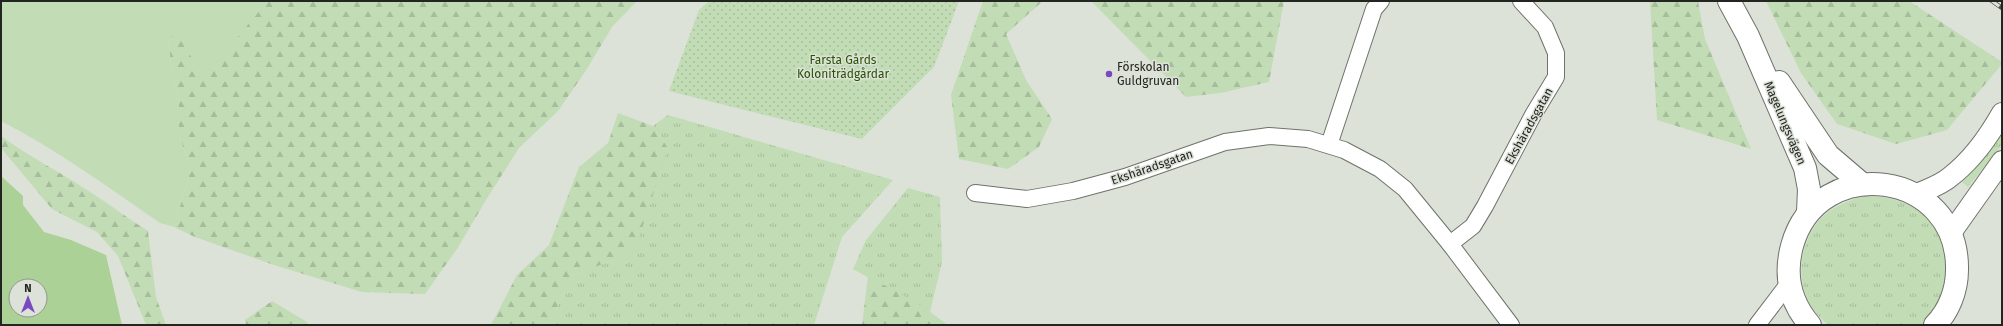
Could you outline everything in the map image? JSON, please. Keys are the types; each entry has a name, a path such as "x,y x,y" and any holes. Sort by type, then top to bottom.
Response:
{"main road":[{"name":"Magelungsvägen","path":"1729,1 1748,36 1805,168 1809,189 1808,212"},
{"name":"Magelungsvägen","path":"1748,36 1828,155 1862,184"},
{"path":"1810,325 1800,313 1789,284 1788,265 1792,246 1798,229 1808,212 1836,191 1862,184 1894,186 1917,194 1930,204 1942,217 1951,233 1957,254 1957,286 1940,322"}],"street":[{"path":"1329,145 1374,9 1381,1"},
{"name":"Ekshäradsgatan","path":"1450,244 1472,226 1485,206 1533,115 1556,77 1556,53 1545,27 1521,1"},
{"path":"1917,194 1949,178 1968,160 1994,127 2002,113"},
{"name":"Ekshäradsgatan","path":"975,193 1027,199 1073,191 1125,177 1225,142 1269,136 1308,139 1344,150 1380,170 1405,189 1450,244 1510,325"},
{"path":"1951,233 2002,161"},
{"path":"1757,325 1789,284"}],"green space":[{"path":"1,1 268,1 202,79 180,35 168,37 171,68 179,101 179,136 191,168 174,227 160,223 42,144 1,121"},
{"path":"268,1 637,1 612,27 585,72 558,111 519,148 457,249 425,294 362,292 274,265 195,237 174,227 191,168 179,136 179,101 171,68 168,37 180,35 267,3"},
{"name":"Farsta Gårds Koloniträdgårdar","path":"709,1 959,1 934,67 862,139 669,91 699,10"},
{"path":"983,1 1043,1 1006,34 1026,80 1052,119 1039,147 1008,169 959,159 951,95"},
{"path":"1091,1 1284,1 1269,82 1220,93 1186,97"},
{"path":"1650,1 1698,1 1705,39 1751,149 1657,120"},
{"path":"1766,1 1909,1 2002,62 2002,64 1947,130 1896,144 1837,124 1801,73"},
{"path":"618,113 653,126 668,148 636,247 614,260 573,275 548,325 491,325 517,275 549,245 579,167 608,143"},
{"path":"668,115 893,180 842,237 814,325 548,325 573,275 614,260 668,148 653,126"},
{"path":"2002,128 2002,145 1968,187 1962,182"},
{"path":"1,136 95,195 148,231 156,297 166,325 146,325 118,256 97,232 52,209 1,148"},
{"path":"908,188 940,197 942,262 930,312 853,269 866,240"},
{"path":"1865,196 1889,198 1911,206 1930,220 1943,241 1946,279 1943,295 1935,310 1922,325 1828,325 1816,313 1807,298 1801,275 1802,262 1808,238 1814,227 1831,210 1839,205"},
{"path":"868,276 922,306 948,325 862,325"},
{"path":"272,301 307,322 308,325 246,325 245,320"}],"shaded area":[{"path":"1,176 23,196 23,205 44,232 71,240 106,255 122,325 1,325"}],"railway":[{"path":"1992,1 2002,8"}],"place":[{"name":"Förskolan Guldgruvan","path":"1109,74"}]}
